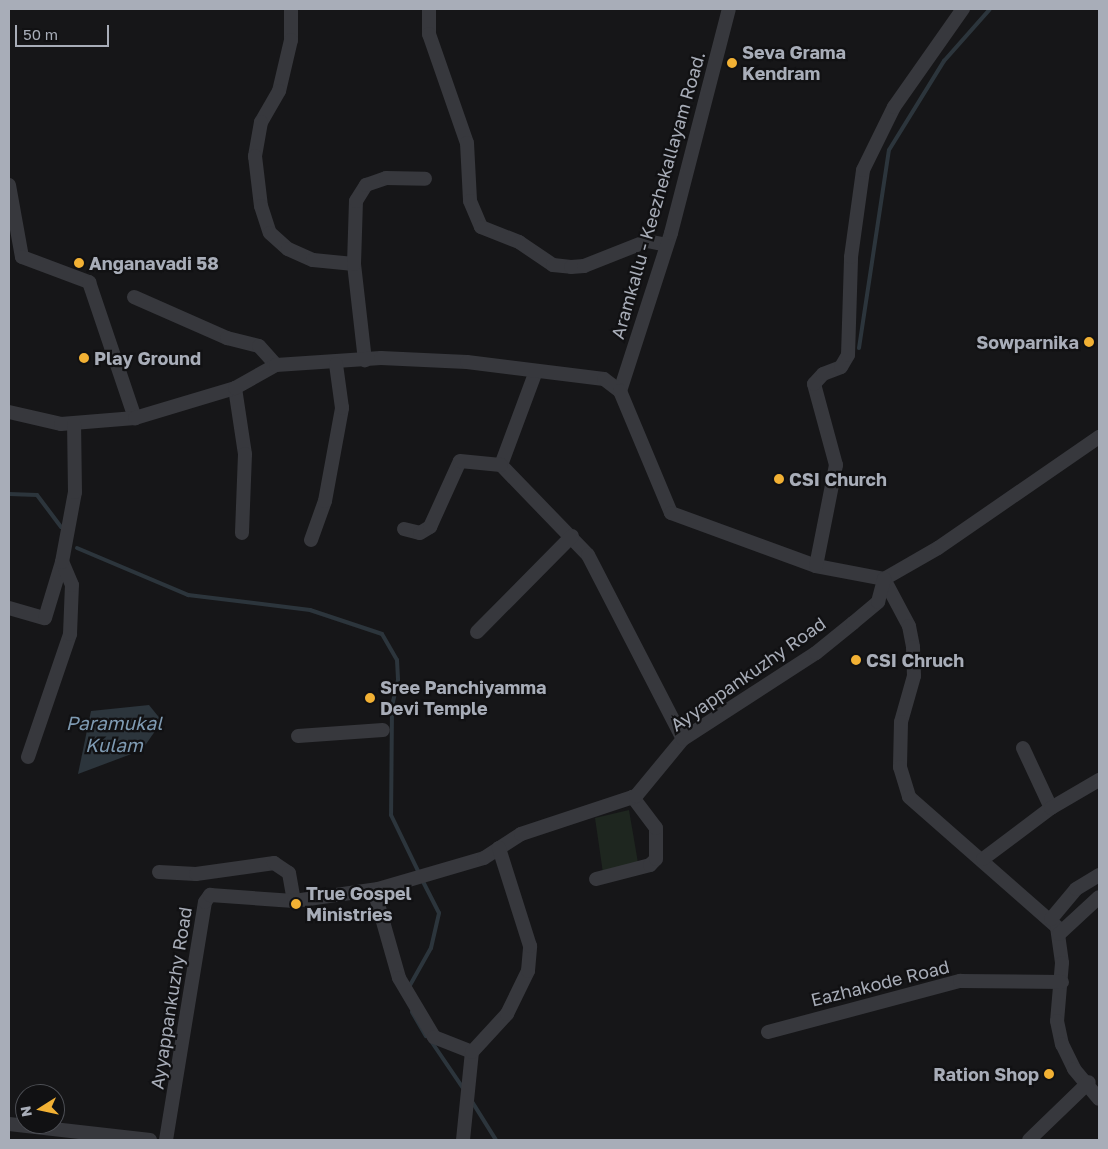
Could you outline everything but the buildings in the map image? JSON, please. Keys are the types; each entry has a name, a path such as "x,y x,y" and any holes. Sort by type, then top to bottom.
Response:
{"street":[{"path":"291,9 291,40 279,91 261,122 255,156 261,206 270,233 288,249 313,260 354,264"},
{"path":"429,9 429,34 467,143 470,201 482,227 519,242 553,265 571,267 584,266 647,241 667,245"},
{"name":"Aramkallu - Keezhekallayam Road.","path":"620,391 667,245 730,9"},
{"path":"816,566 836,465 814,384 823,374 841,368 848,355 851,257 863,170 894,107 963,9"},
{"path":"365,360 354,264 356,201 366,185 386,178 425,179"},
{"path":"9,185 10,206 22,257 89,282 135,418"},
{"path":"134,297 227,338 259,346 276,365"},
{"path":"9,412 74,424 135,418 236,388 276,365 336,364 365,360 467,362 604,379 620,391 671,512 816,566 884,579 938,548 1099,438"},
{"path":"311,540 325,501 342,408 336,364"},
{"path":"501,465 536,371"},
{"path":"236,388 245,454 242,533"},
{"path":"9,608 45,618 62,562 75,492 74,424"},
{"path":"404,529 420,533 430,527 460,461 501,465 572,536 611,596 683,738"},
{"path":"477,632 572,536"},
{"path":"28,757 70,634 72,585 62,562"},
{"path":"884,579 909,626 913,647 914,676 901,722 900,767 909,797 1051,919 1059,934 1062,982 1057,1021 1062,1044 1074,1069 1089,1082 1099,1099"},
{"name":"Ayyappankuzhy Road","path":"166,1140 205,902 210,895 223,893 294,902 374,890 484,858 521,834 634,797 642,793 683,738 847,628 878,602 884,579"},
{"path":"298,736 383,730"},
{"path":"1023,748 1051,808"},
{"path":"983,859 1051,808 1099,780"},
{"path":"596,879 650,865 656,859 656,828 634,797"},
{"path":"462,1140 472,1052 507,1014 528,971 530,946 499,848"},
{"path":"159,872 196,874 274,864 289,873 294,902"},
{"path":"1051,919 1076,889 1099,875"},
{"path":"374,890 400,978 434,1037 472,1052"},
{"path":"1059,934 1099,897"},
{"name":"Eazhakode Road","path":"768,1032 960,981 1062,982"},
{"path":"1029,1140 1089,1082"},
{"path":"9,1124 150,1140"}],"shaded area":[{"path":"629,810 638,863 603,873 595,818"}],"water":[{"name":"Paramukal Kulam","path":"149,705 162,721 142,750 78,774 91,711"}],"waterway":[{"path":"859,348 889,150 944,61 990,9"},
{"path":"9,494 37,495 61,527"},
{"path":"77,548 188,595 310,610 382,634 397,660 398,680 392,707 391,815 419,873"},
{"path":"409,987 431,948 439,913 422,880"},
{"path":"412,1012 426,1036"},
{"path":"431,1041 463,1088"},
{"path":"471,1100 496,1140"}],"place":[{"name":"Seva Grama Kendram","path":"732,63"},
{"name":"Anganavadi 58","path":"79,263"},
{"name":"Sowparnika","path":"1089,342"},
{"name":"Play Ground","path":"84,358"},
{"name":"CSI Church","path":"779,479"},
{"name":"CSI Chruch","path":"856,660"},
{"name":"Sree Panchiyamma Devi Temple","path":"370,698"},
{"name":"True Gospel Ministries","path":"296,904"},
{"name":"Ration Shop","path":"1049,1074"}]}
